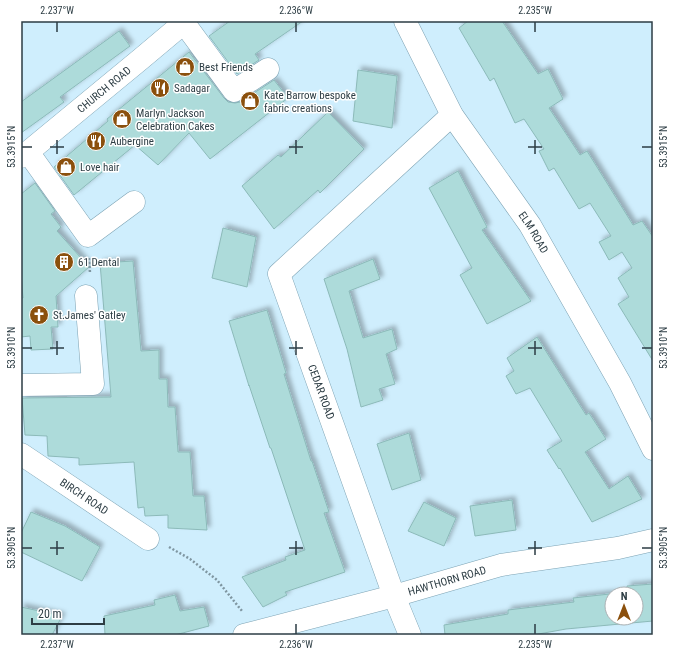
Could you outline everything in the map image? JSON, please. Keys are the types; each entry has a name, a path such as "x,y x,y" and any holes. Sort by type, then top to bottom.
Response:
{"street":[{"name":"ELM ROAD","path":"405,21 452,115 530,225 620,383 653,449"},
{"path":"185,22 234,91 268,69"},
{"name":"CHURCH ROAD","path":"24,154 185,22"},
{"name":"CEDAR ROAD","path":"394,596 279,274 452,115"},
{"path":"24,154 88,236 134,202"},
{"path":"21,385 93,384 86,296"},
{"name":"BIRCH ROAD","path":"21,454 148,539"},
{"name":"HAWTHORN ROAD","path":"251,633 394,596 501,565 618,548 653,540"},
{"path":"394,596 410,635"}],"path":[{"path":"86,296 91,292 88,236"},
{"path":"148,539 169,547 190,559 217,580 251,633"}],"building":[{"path":"230,21 303,21 255,54 259,60 237,74 209,36"},
{"path":"468,21 502,21 538,74 548,69 563,99 549,108 580,155 587,151 633,225 642,221 653,237 653,361 618,304 629,297 618,278 632,268 622,252 609,260 599,242 611,236 590,203 579,209 554,168 549,171 539,151 544,149 524,119 515,123 494,78 490,81 459,28"},
{"path":"119,31 130,46 60,97 64,102 21,133 21,102"},
{"path":"189,52 228,102 240,102 274,80 288,98 210,159 189,133 158,165 135,145 74,195 54,167 108,121 107,119"},
{"path":"358,70 397,76 392,128 353,121"},
{"path":"328,112 364,149 320,193 318,190 274,229 242,186 278,155 281,157"},
{"path":"458,171 487,227 482,230 531,301 487,324 460,275 472,268 429,188"},
{"path":"35,183 55,211 51,214 61,227 57,231 89,267 56,296 58,327 51,327 53,349 31,350 30,336 21,337 21,298 23,298 21,274 21,194"},
{"path":"223,228 256,237 247,287 212,278"},
{"path":"373,259 380,279 349,291 363,338 392,329 397,349 386,354 395,384 379,389 383,400 361,407 347,349 324,279"},
{"path":"133,261 141,351 159,350 159,379 167,379 168,407 175,407 178,452 190,452 193,496 204,496 207,530 168,528 168,515 145,516 144,507 138,508 134,462 79,465 79,458 48,456 47,436 25,435 22,398 111,397 100,263"},
{"path":"267,310 286,373 284,374 311,461 329,512 324,513 345,572 285,592 287,595 263,607 242,577 286,560 285,557 305,550 249,386 229,321"},
{"path":"537,337 586,415 589,413 606,439 585,452 609,489 628,476 642,499 592,522 560,468 559,469 547,450 562,441 530,388 516,394 506,376 514,371 507,358"},
{"path":"409,433 421,480 392,490 377,444"},
{"path":"512,500 516,530 475,536 470,506"},
{"path":"424,502 456,518 444,546 408,531"},
{"path":"31,512 65,526 100,547 82,581 21,552 21,533"},
{"path":"653,584 653,621 644,622 644,586 627,586"},
{"path":"175,595 180,611 204,607 209,626 175,635 105,635 104,616 155,605 154,600"},
{"path":"604,595 604,626 566,629 533,635 445,635 444,625 508,614 508,610 574,602 573,598"},
{"path":"21,607 62,616 52,635 21,635"}],"place":[{"name":"Best Friends","path":"185,67"},
{"name":"Sadagar","path":"160,88"},
{"name":"Kate Barrow bespoke fabric creations","path":"250,101"},
{"name":"Marlyn Jackson Celebration Cakes","path":"122,119"},
{"name":"Aubergine","path":"96,141"},
{"name":"Love hair","path":"66,167"},
{"name":"61 Dental","path":"64,262"},
{"name":"St.James' Gatley","path":"39,315"}]}
